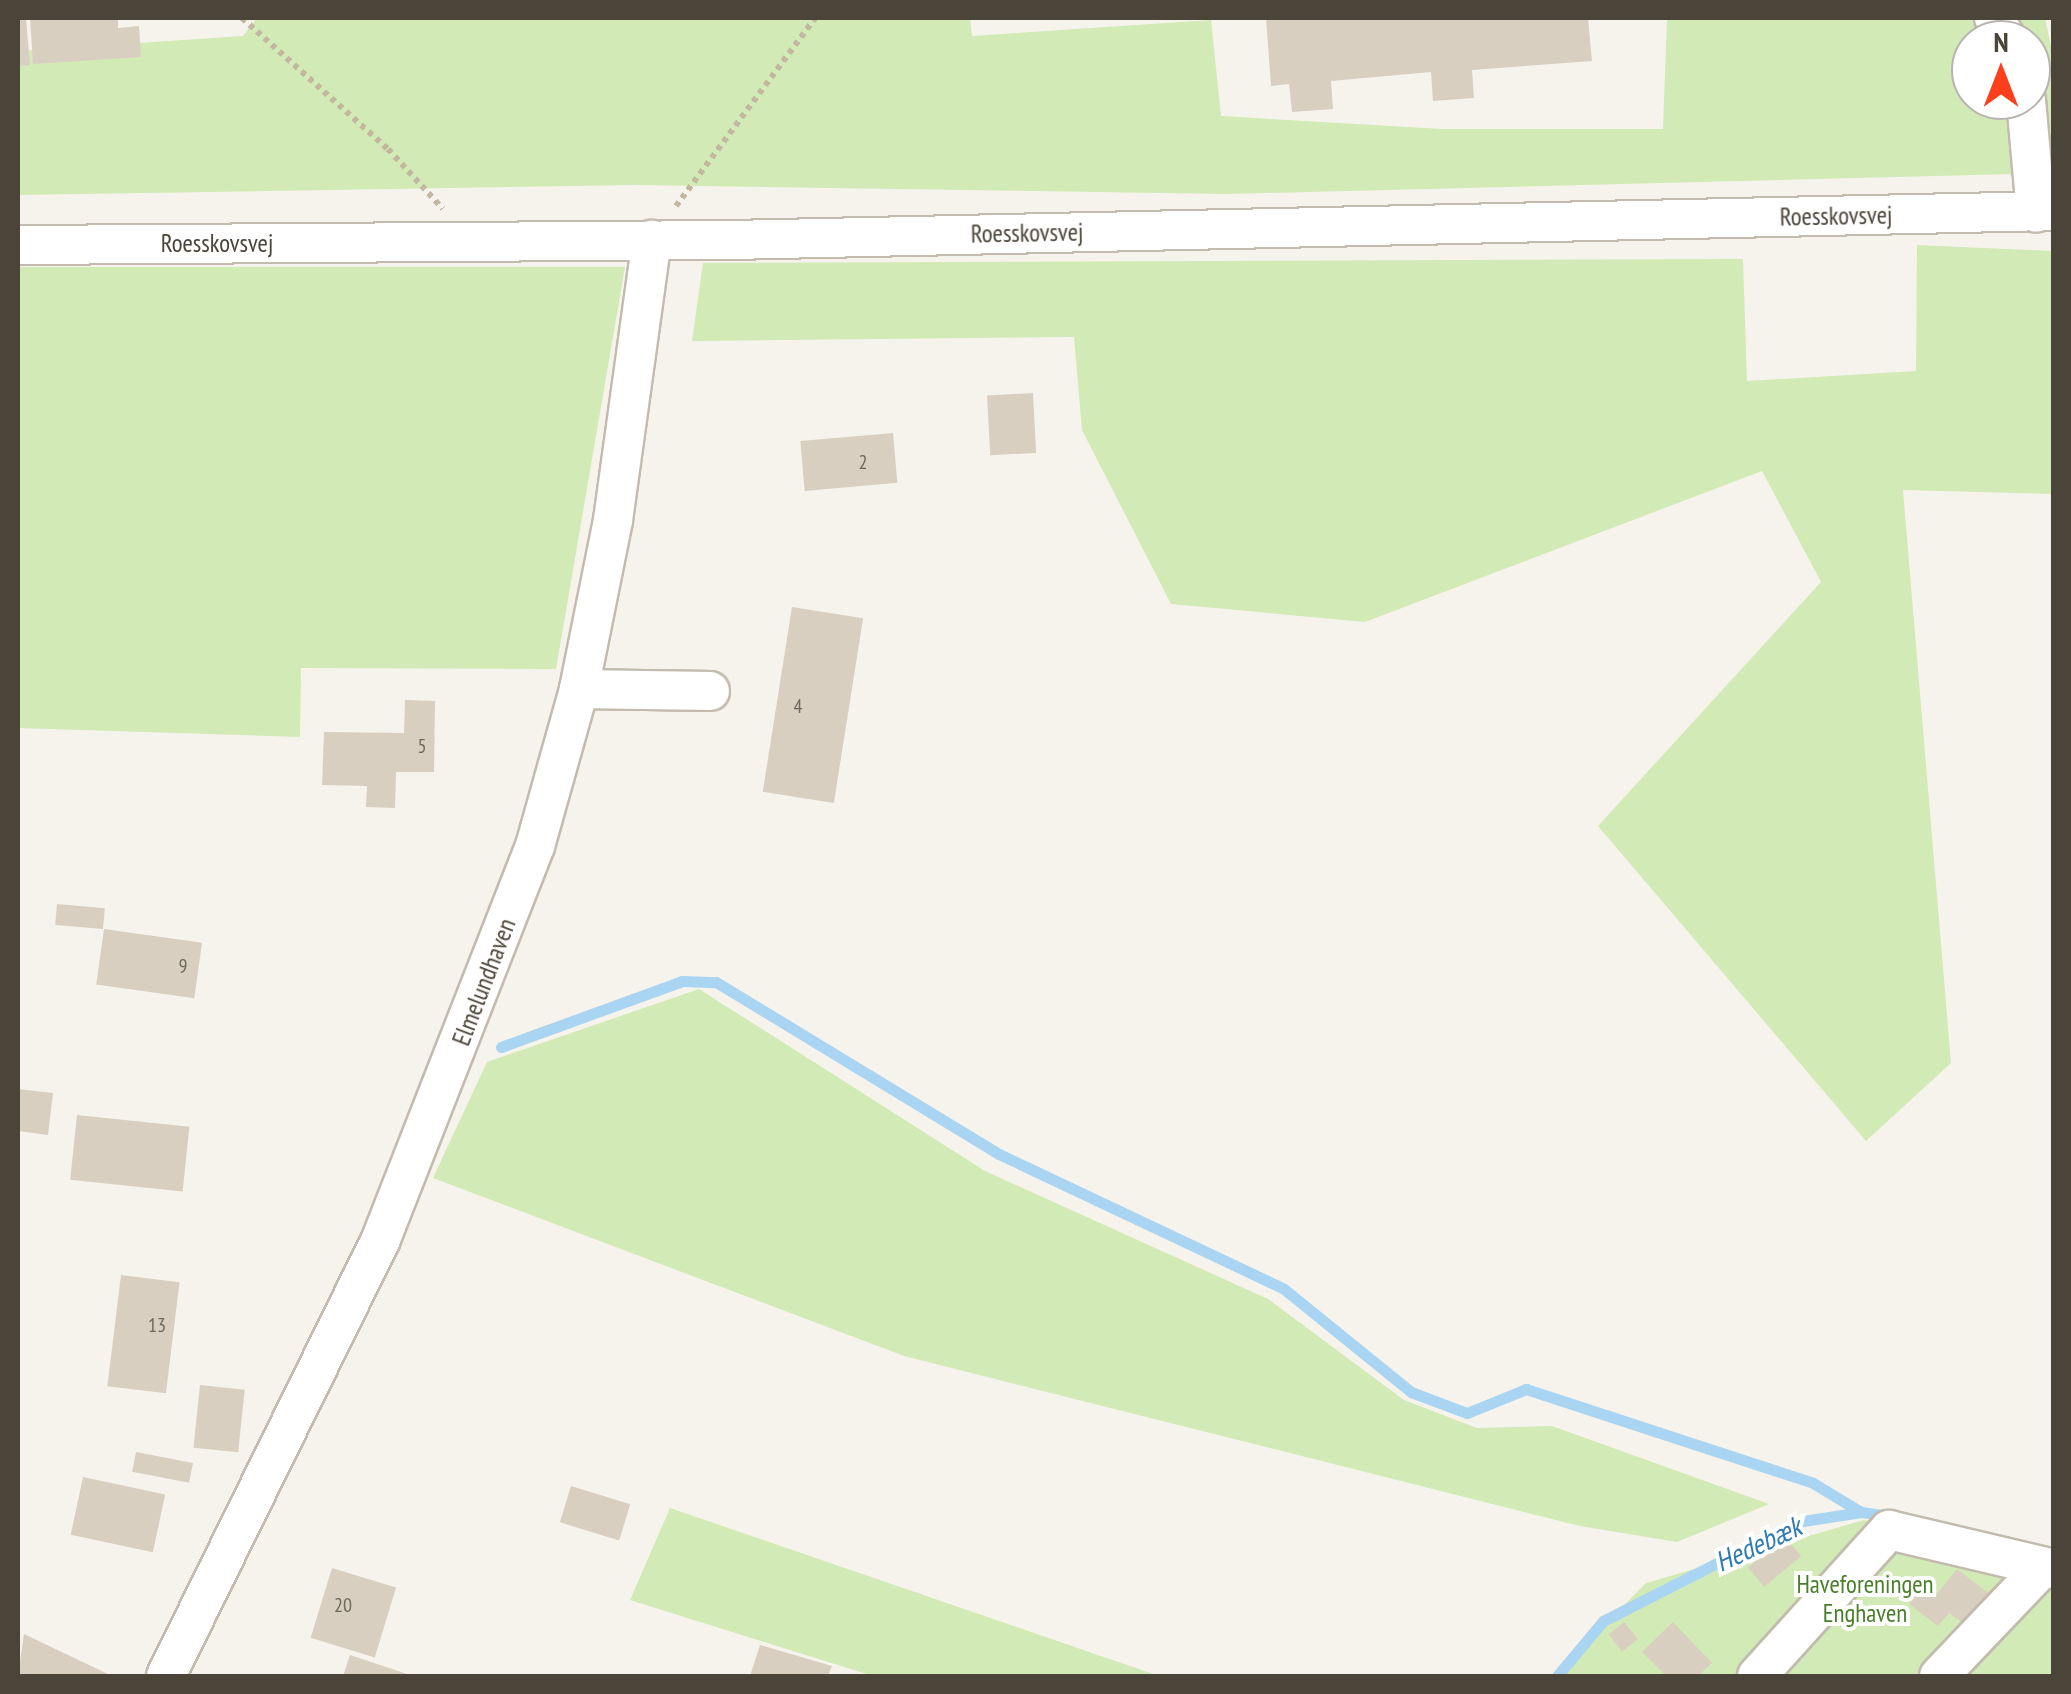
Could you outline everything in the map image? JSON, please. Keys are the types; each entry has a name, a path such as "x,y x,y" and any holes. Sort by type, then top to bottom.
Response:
{"street":[{"name":"Roesskovsvej","path":"18,245 652,240 2044,212 2029,120"},
{"name":"Elmelundhaven","path":"166,1676 381,1239 503,937 579,689 612,520 652,240"},
{"path":"579,689 710,691"},
{"path":"1757,1676 1890,1530 2048,1568"},
{"path":"1938,1676 2048,1568"}],"path":[{"path":"242,18 437,197 459,242"},
{"path":"681,198 815,18"}],"green space":[{"path":"257,18 970,18 972,36 1211,20 1221,116 1442,129 1663,129 1667,18 2045,18 1951,20 1951,120 2051,120 2051,46 2053,173 1227,194 636,185 18,195 18,51 243,36"},
{"path":"1917,245 2053,251 2053,494 1903,490 1951,1063 1866,1141 1598,826 1821,582 1762,471 1365,622 1171,604 1082,430 1074,337 692,341 703,263 1743,259 1747,381 1916,371"},
{"path":"18,267 625,267 556,669 301,668 300,737 18,728"},
{"path":"699,989 985,1171 1268,1299 1404,1400 1477,1428 1552,1426 1769,1504 1677,1542 1580,1526 904,1356 433,1178 487,1062"},
{"path":"670,1508 1159,1676 873,1676 630,1600"},
{"name":"Haveforeningen Enghaven","path":"1864,1520 2053,1565 2053,1676 1555,1676 1646,1583"}],"building":[{"path":"18,18 26,18 30,65 18,66"},
{"path":"30,18 118,18 118,28 139,26 141,57 33,64"},
{"path":"1266,18 1588,18 1592,61 1472,70 1474,98 1433,101 1431,72 1331,81 1333,109 1292,112 1289,84 1271,86"},
{"path":"1033,393 1036,453 990,455 987,395"},
{"path":"893,433 897,483 805,491 800,441"},
{"path":"792,607 863,618 834,803 763,792"},
{"path":"405,700 435,701 434,772 396,772 395,808 366,807 367,786 322,785 324,732 404,733"},
{"path":"57,904 105,908 103,929 55,925"},
{"path":"104,929 202,943 194,998 96,984"},
{"path":"18,1089 53,1093 48,1135 18,1131"},
{"path":"77,1115 189,1127 183,1191 70,1180"},
{"path":"121,1275 180,1282 166,1393 107,1386"},
{"path":"200,1385 245,1390 238,1452 193,1448"},
{"path":"136,1452 193,1463 189,1483 132,1472"},
{"path":"83,1477 165,1494 153,1552 71,1535"},
{"path":"571,1486 630,1504 619,1540 560,1522"},
{"path":"1785,1537 1801,1556 1764,1587 1748,1568"},
{"path":"332,1568 396,1588 375,1657 311,1638"},
{"path":"1957,1569 1988,1593 1965,1624 1949,1613 1938,1626 1909,1604 1924,1584 1937,1594"},
{"path":"1624,1622 1638,1639 1622,1652 1608,1635"},
{"path":"1673,1622 1712,1663 1698,1676 1666,1676 1642,1652"},
{"path":"24,1634 112,1676 18,1676"},
{"path":"760,1645 832,1666 828,1676 750,1676"},
{"path":"350,1655 413,1676 343,1676"}],"waterway":[{"path":"501,1047 682,981 716,982 999,1154 1284,1289 1411,1392 1467,1413 1526,1389 1813,1483 1861,1512"},
{"name":"Hedebæk","path":"1557,1676 1603,1621 1797,1522 1861,1512 1891,1516"}]}
